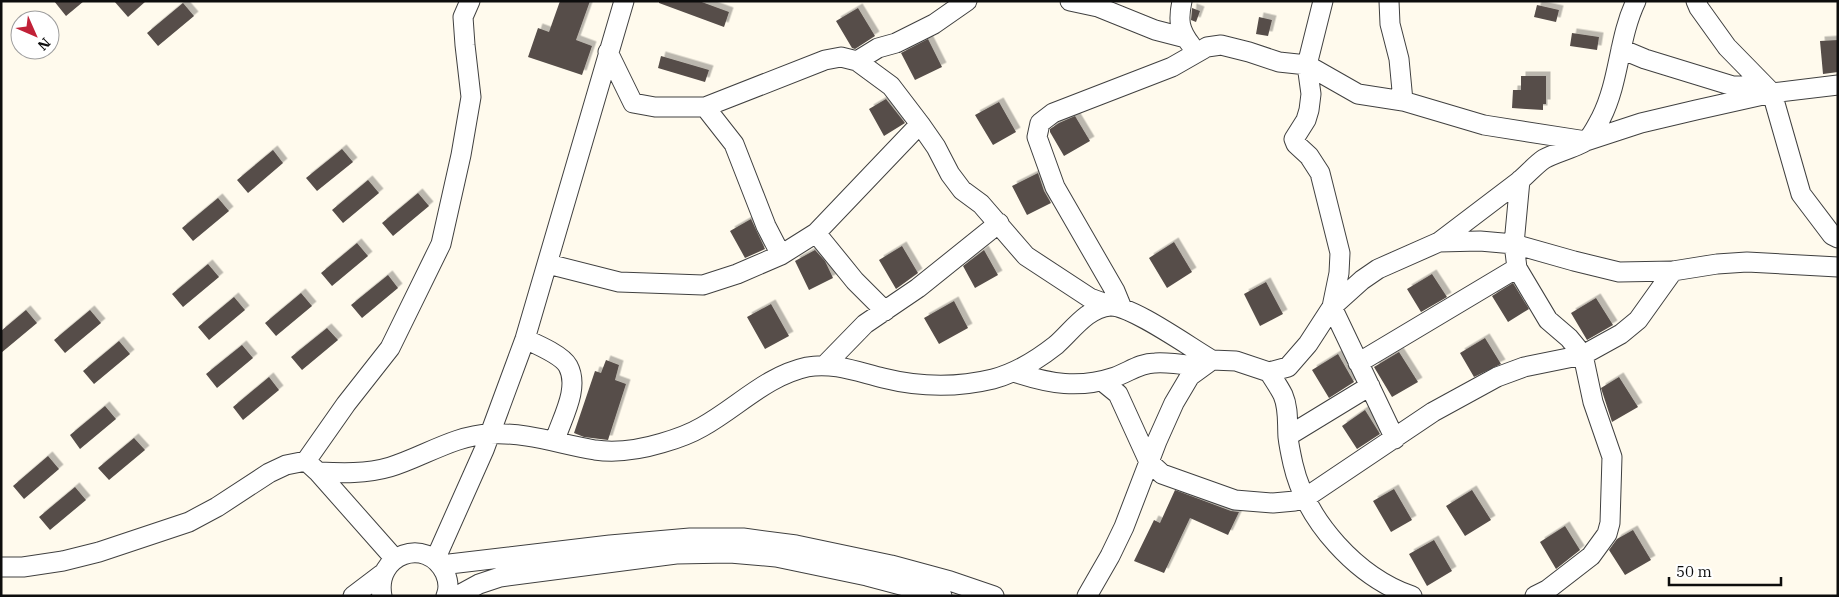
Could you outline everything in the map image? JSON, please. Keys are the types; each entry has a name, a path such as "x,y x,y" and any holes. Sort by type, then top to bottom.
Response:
{"street":[{"path":"312,467 346,404 390,348 441,244 461,155 471,97 463,17 470,1"},
{"path":"438,562 491,434 525,339 624,1"},
{"path":"857,62 878,48 896,43 934,24 967,1"},
{"path":"1070,1 1098,7 1191,45 1221,46 1249,52 1279,62 1307,65 1358,94 1403,101 1484,125 1586,141"},
{"path":"1182,1 1178,17 1191,45"},
{"path":"1323,1 1307,65 1311,94 1309,110 1306,120 1294,138 1296,144 1309,156 1320,173 1340,253 1339,274 1332,307 1395,439"},
{"path":"1389,1 1390,24 1399,59 1403,101"},
{"path":"1586,141 1600,120 1609,100 1617,76 1629,15 1636,1"},
{"path":"1696,1 1727,47 1769,89 1801,194 1832,235 1838,238"},
{"path":"1117,307 1115,292 1055,188 1037,137 1040,123 1053,113 1172,67 1191,45"},
{"path":"1621,49 1645,59 1732,86 1769,89 1838,85"},
{"path":"608,52 633,103 655,107 705,107 825,60 841,57 857,62 891,86 936,147 950,174 962,190 981,204 1026,256 1090,298 1144,319 1206,363"},
{"path":"1014,372 1038,380 1063,385 1102,381 1121,375 1138,366 1154,363 1236,362 1270,372 1288,367 1296,359 1332,307 1362,280 1378,269 1439,242 1520,180 1544,159 1586,141 1641,122 1769,89"},
{"path":"705,107 734,144 766,226 781,256"},
{"path":"548,264 619,282 703,285 737,274 781,256 816,233 920,124"},
{"path":"1520,180 1514,244 1516,268 1548,320 1569,338 1583,355 1593,402 1612,457 1608,534 1591,556 1547,590 1535,596"},
{"path":"825,365 865,324 918,288 999,223"},
{"path":"816,233 855,281 885,311"},
{"path":"1439,242 1480,241 1514,244 1574,262 1619,272 1673,271 1717,264 1747,262 1838,267"},
{"path":"1358,363 1516,268"},
{"path":"1102,381 1118,394 1149,462 1162,474 1235,500 1273,503 1295,501 1305,498 1433,412 1497,377 1524,367 1583,355 1621,334 1638,320 1673,271"},
{"path":"1,567 23,567 63,561 99,552 189,522 286,464 362,473 380,469 472,436 491,434 530,435 597,450 630,450 686,435 704,426 773,380 805,367 825,365 903,382 948,386 994,379 1014,372 1042,355 1057,344 1090,313 1117,307"},
{"path":"525,339 548,349 567,365 573,386 555,440"},
{"path":"1086,596 1117,542 1174,403 1190,376 1206,363"},
{"path":"1270,372 1284,396 1288,412 1288,436 1294,466 1305,498 1323,526 1346,555 1375,578 1398,591 1412,596"},
{"path":"1288,436 1370,386"},
{"path":"312,467 395,559"},
{"path":"438,562 690,538 743,538 796,545 892,565 950,581 994,596"},
{"path":"382,596 380,586 382,574 388,564 407,553 417,552 438,562 447,578 446,596"},
{"path":"457,596 479,584 500,577 676,554 730,553 776,557 866,576 942,596"},
{"path":"353,596 382,574"}],"building":[{"path":"54,1 84,1 66,16"},
{"path":"114,1 146,1 128,17"},
{"path":"560,1 590,1 576,40 592,46 582,75 528,57 538,28 549,32"},
{"path":"659,1 699,1 729,12 724,27 659,3"},
{"path":"183,3 194,16 158,46 147,33"},
{"path":"1537,5 1559,10 1556,22 1534,17"},
{"path":"858,8 875,36 855,49 852,48 836,21"},
{"path":"1192,8 1200,11 1196,22 1191,20"},
{"path":"1259,17 1272,20 1268,36 1256,34"},
{"path":"1572,33 1599,37 1597,50 1570,46"},
{"path":"928,39 942,67 915,80 901,53"},
{"path":"1838,40 1838,72 1823,74 1820,41"},
{"path":"661,56 709,70 705,82 658,68"},
{"path":"1521,76 1546,76 1546,104 1543,104 1543,110 1512,108 1513,90 1521,90"},
{"path":"886,99 905,123 884,136 869,109"},
{"path":"999,102 1016,132 993,145 975,115"},
{"path":"1075,116 1090,141 1064,156 1050,129"},
{"path":"342,149 353,162 317,191 306,178"},
{"path":"273,150 283,163 248,193 237,180"},
{"path":"1038,173 1044,191 1051,203 1027,215 1012,186"},
{"path":"368,180 379,193 343,223 332,210"},
{"path":"418,193 429,206 393,236 382,223"},
{"path":"218,198 229,211 193,241 182,228"},
{"path":"751,219 765,249 745,258 730,231"},
{"path":"1174,242 1192,272 1167,288 1149,258"},
{"path":"357,243 368,256 332,286 321,273"},
{"path":"902,246 918,273 896,289 879,260"},
{"path":"815,250 825,261 833,278 809,290 795,261"},
{"path":"984,250 998,275 975,288 963,266"},
{"path":"208,264 219,277 183,307 172,294"},
{"path":"1432,274 1447,297 1421,312 1407,289"},
{"path":"388,275 398,288 362,318 351,305"},
{"path":"1266,282 1283,314 1260,326 1244,294"},
{"path":"1513,283 1529,309 1508,322 1492,296"},
{"path":"301,293 312,306 276,336 265,323"},
{"path":"234,297 245,310 209,340 198,327"},
{"path":"1596,298 1613,325 1587,340 1571,313"},
{"path":"954,301 968,328 939,344 924,318"},
{"path":"771,304 789,336 765,349 747,317"},
{"path":"26,310 37,323 1,353 1,331"},
{"path":"90,310 101,323 65,353 54,340"},
{"path":"327,328 338,340 302,370 291,357"},
{"path":"1485,338 1501,364 1474,377 1460,353"},
{"path":"119,341 130,354 94,384 83,371"},
{"path":"242,345 253,358 217,388 206,374"},
{"path":"1399,352 1418,382 1392,397 1374,367"},
{"path":"1338,354 1354,382 1329,398 1312,370"},
{"path":"606,360 619,365 615,380 626,384 608,440 584,437 574,433 595,371 601,373"},
{"path":"269,377 279,390 243,420 233,407"},
{"path":"1619,377 1638,407 1612,422 1601,388"},
{"path":"105,406 116,419 80,449 70,435"},
{"path":"1365,410 1380,434 1357,449 1342,426"},
{"path":"134,438 145,450 109,480 98,468"},
{"path":"48,456 59,469 24,499 13,486"},
{"path":"75,487 86,500 50,530 39,517"},
{"path":"1394,489 1412,520 1391,532 1373,501"},
{"path":"1175,490 1231,511 1239,512 1228,535 1190,518 1164,573 1134,561 1154,520 1160,523"},
{"path":"1472,490 1491,520 1465,536 1446,506"},
{"path":"1565,526 1580,550 1556,569 1540,542"},
{"path":"1633,530 1651,560 1625,575 1609,550 1617,539"},
{"path":"1434,540 1452,571 1427,586 1409,554"}]}
